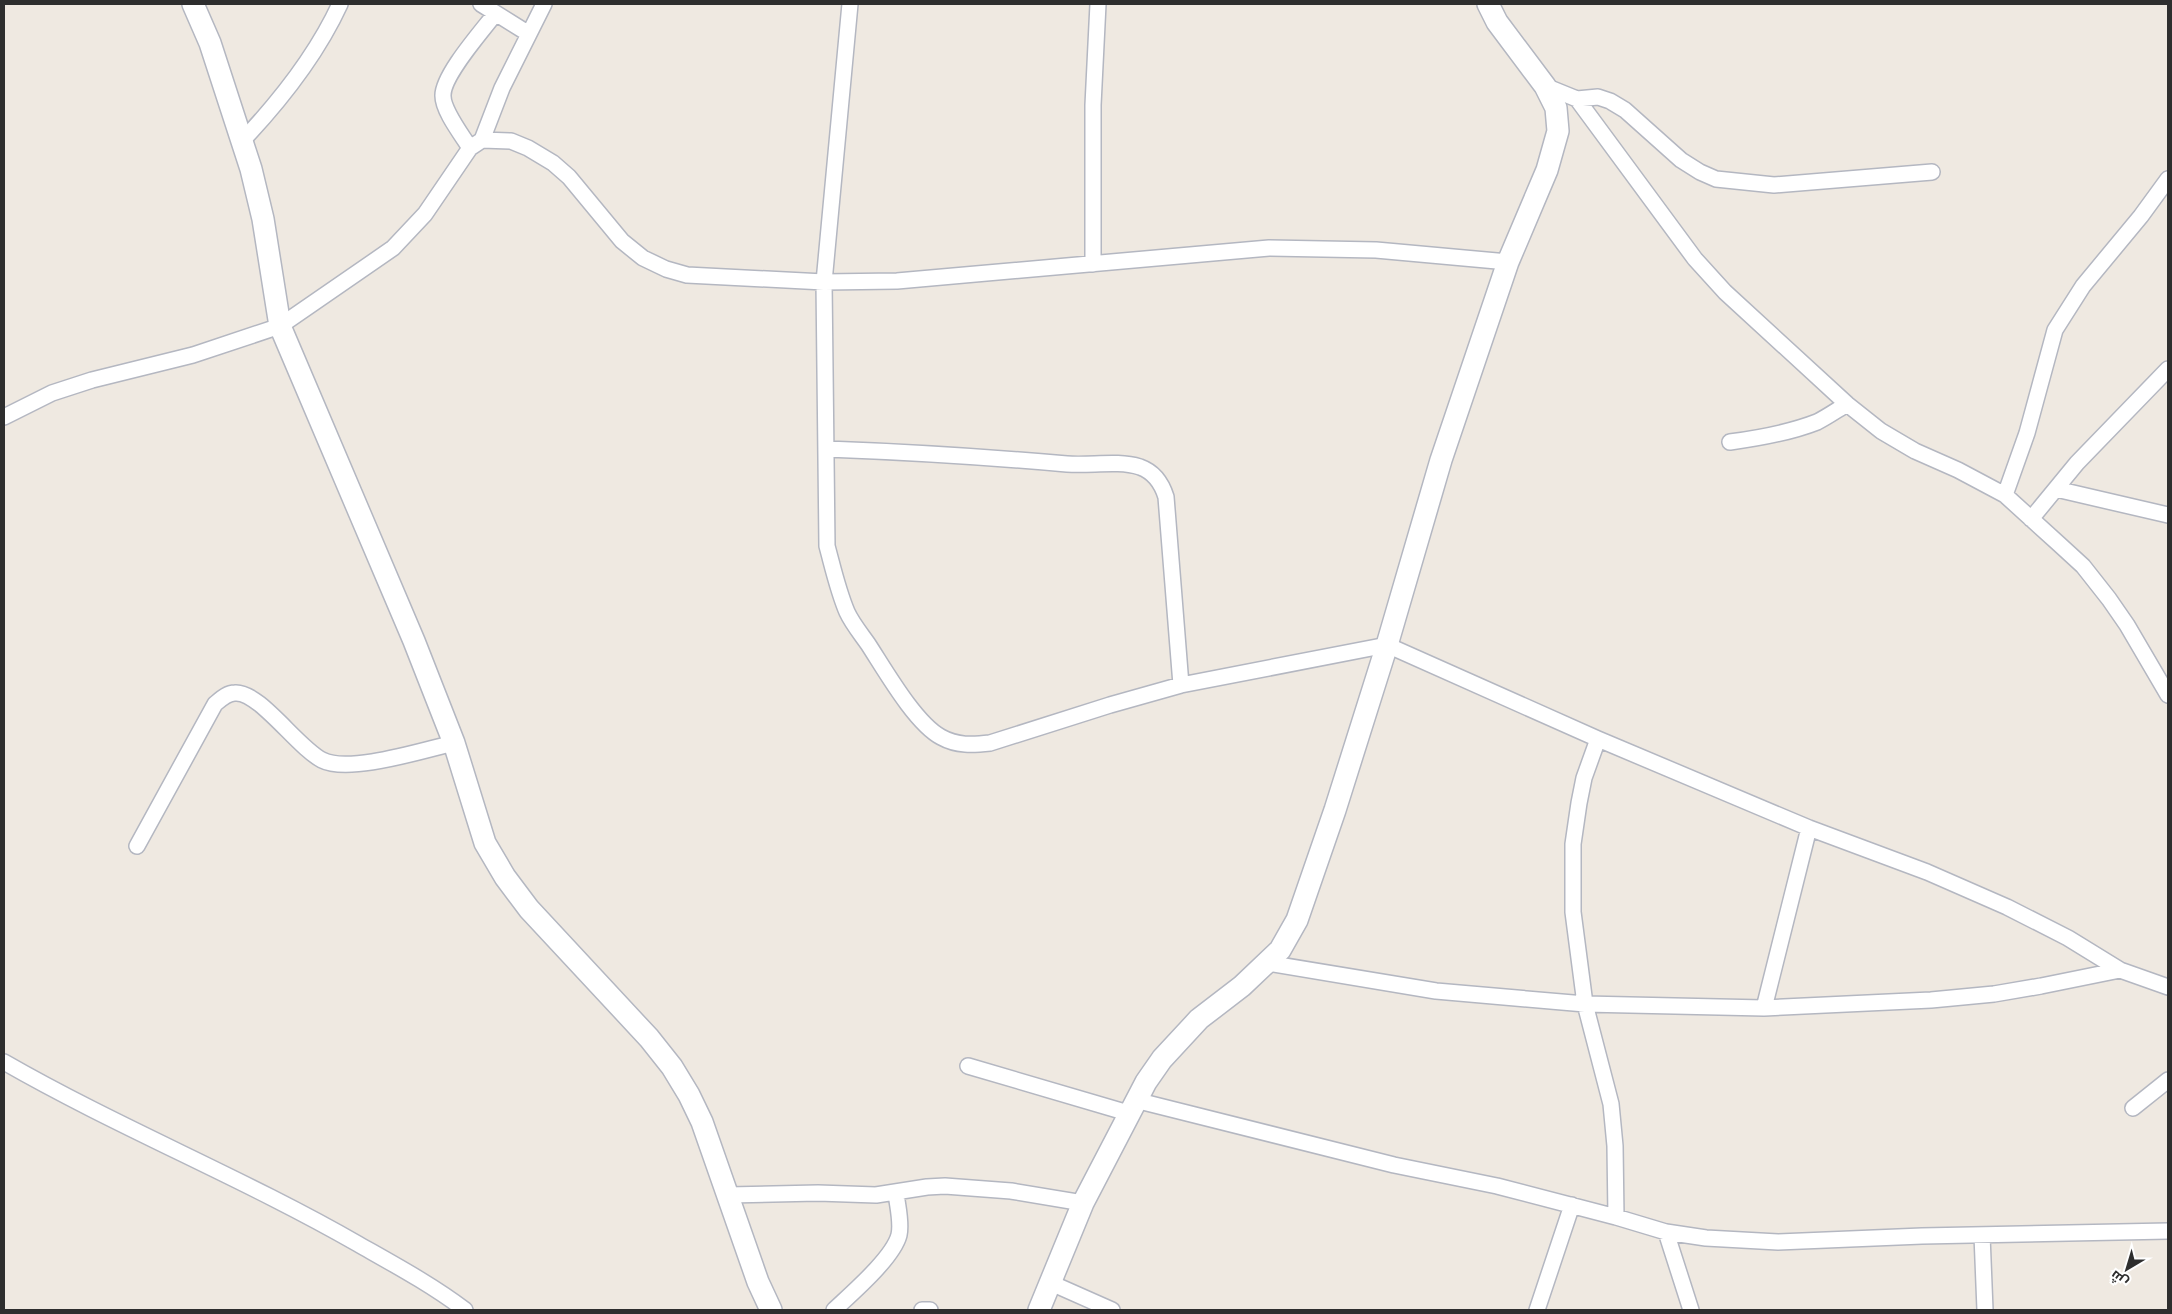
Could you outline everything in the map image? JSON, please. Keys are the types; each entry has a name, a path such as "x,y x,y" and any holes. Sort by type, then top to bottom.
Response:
{"street":[{"path":"193,4 210,43 252,169 263,219 280,326 389,579 454,744 486,843 505,876 529,909 564,950 649,1038 672,1067 689,1095 702,1122 758,1282 771,1310"},
{"path":"242,142 278,102 312,58 340,4"},
{"path":"481,4 494,14 530,34"},
{"path":"4,418 52,393 92,380 193,355 280,326 343,281 375,262 406,237 476,144 544,4"},
{"path":"850,4 824,282 827,546 837,583 848,613 896,686 923,721 940,737 958,744 990,743 1181,685 1387,645 1598,739 1809,828 1927,872 2007,907 2068,938 2120,970 2168,987"},
{"path":"1093,264 1092,105 1098,4"},
{"path":"1040,1310 1083,1203 1132,1107 1162,1059 1181,1037 1198,1019 1242,986 1280,950 1297,920 1335,810 1387,645 1441,460 1508,262 1555,146 1558,131 1556,108 1545,86 1497,22 1488,4"},
{"path":"476,144 445,106 444,88 454,69 494,14"},
{"path":"1545,86 1577,99 1598,97 1610,101 1626,110 1681,160 1716,179 1774,185 1932,172"},
{"path":"1577,99 1695,259 1744,311 1847,404 1880,431 1915,451 1958,470 2005,495 2096,581 2127,625 2168,695"},
{"path":"476,144 511,141 528,148 553,163 569,177 622,241 643,258 666,269 687,275 824,282 897,281 1269,248 1376,250 1508,262"},
{"path":"2005,495 2028,433 2055,330 2082,286 2141,216 2168,179"},
{"path":"2031,519 2092,446 2168,368"},
{"path":"1730,442 1763,438 1800,428 1818,421 1847,404"},
{"path":"827,449 926,453 1074,464 1126,464 1142,468 1154,475 1163,487 1166,497 1173,605 1181,685"},
{"path":"2056,489 2168,515"},
{"path":"137,846 215,704 225,696 235,693 255,699 299,743 322,760 340,765 359,764 454,744"},
{"path":"1598,739 1584,778 1573,844 1573,912 1585,1004 1611,1104 1615,1146 1616,1216"},
{"path":"1764,1008 1809,828"},
{"path":"1267,963 1436,991 1585,1004 1764,1008 1932,1000 1994,994 2120,970"},
{"path":"4,1062 76,1102 308,1216 394,1265 465,1310"},
{"path":"968,1066 1132,1107 1496,1186 1616,1216 1666,1232 1706,1238 1778,1242 2168,1231"},
{"path":"2133,1108 2168,1080"},
{"path":"728,1195 818,1193 876,1195 945,1186 1011,1192 1083,1203"},
{"path":"834,1310 878,1267 894,1246 899,1234 896,1192"},
{"path":"1537,1310 1572,1206"},
{"path":"1666,1232 1691,1310"},
{"path":"1982,1235 1985,1310"},
{"path":"1051,1283 1112,1310"},
{"path":"922,1310 930,1310"}]}
